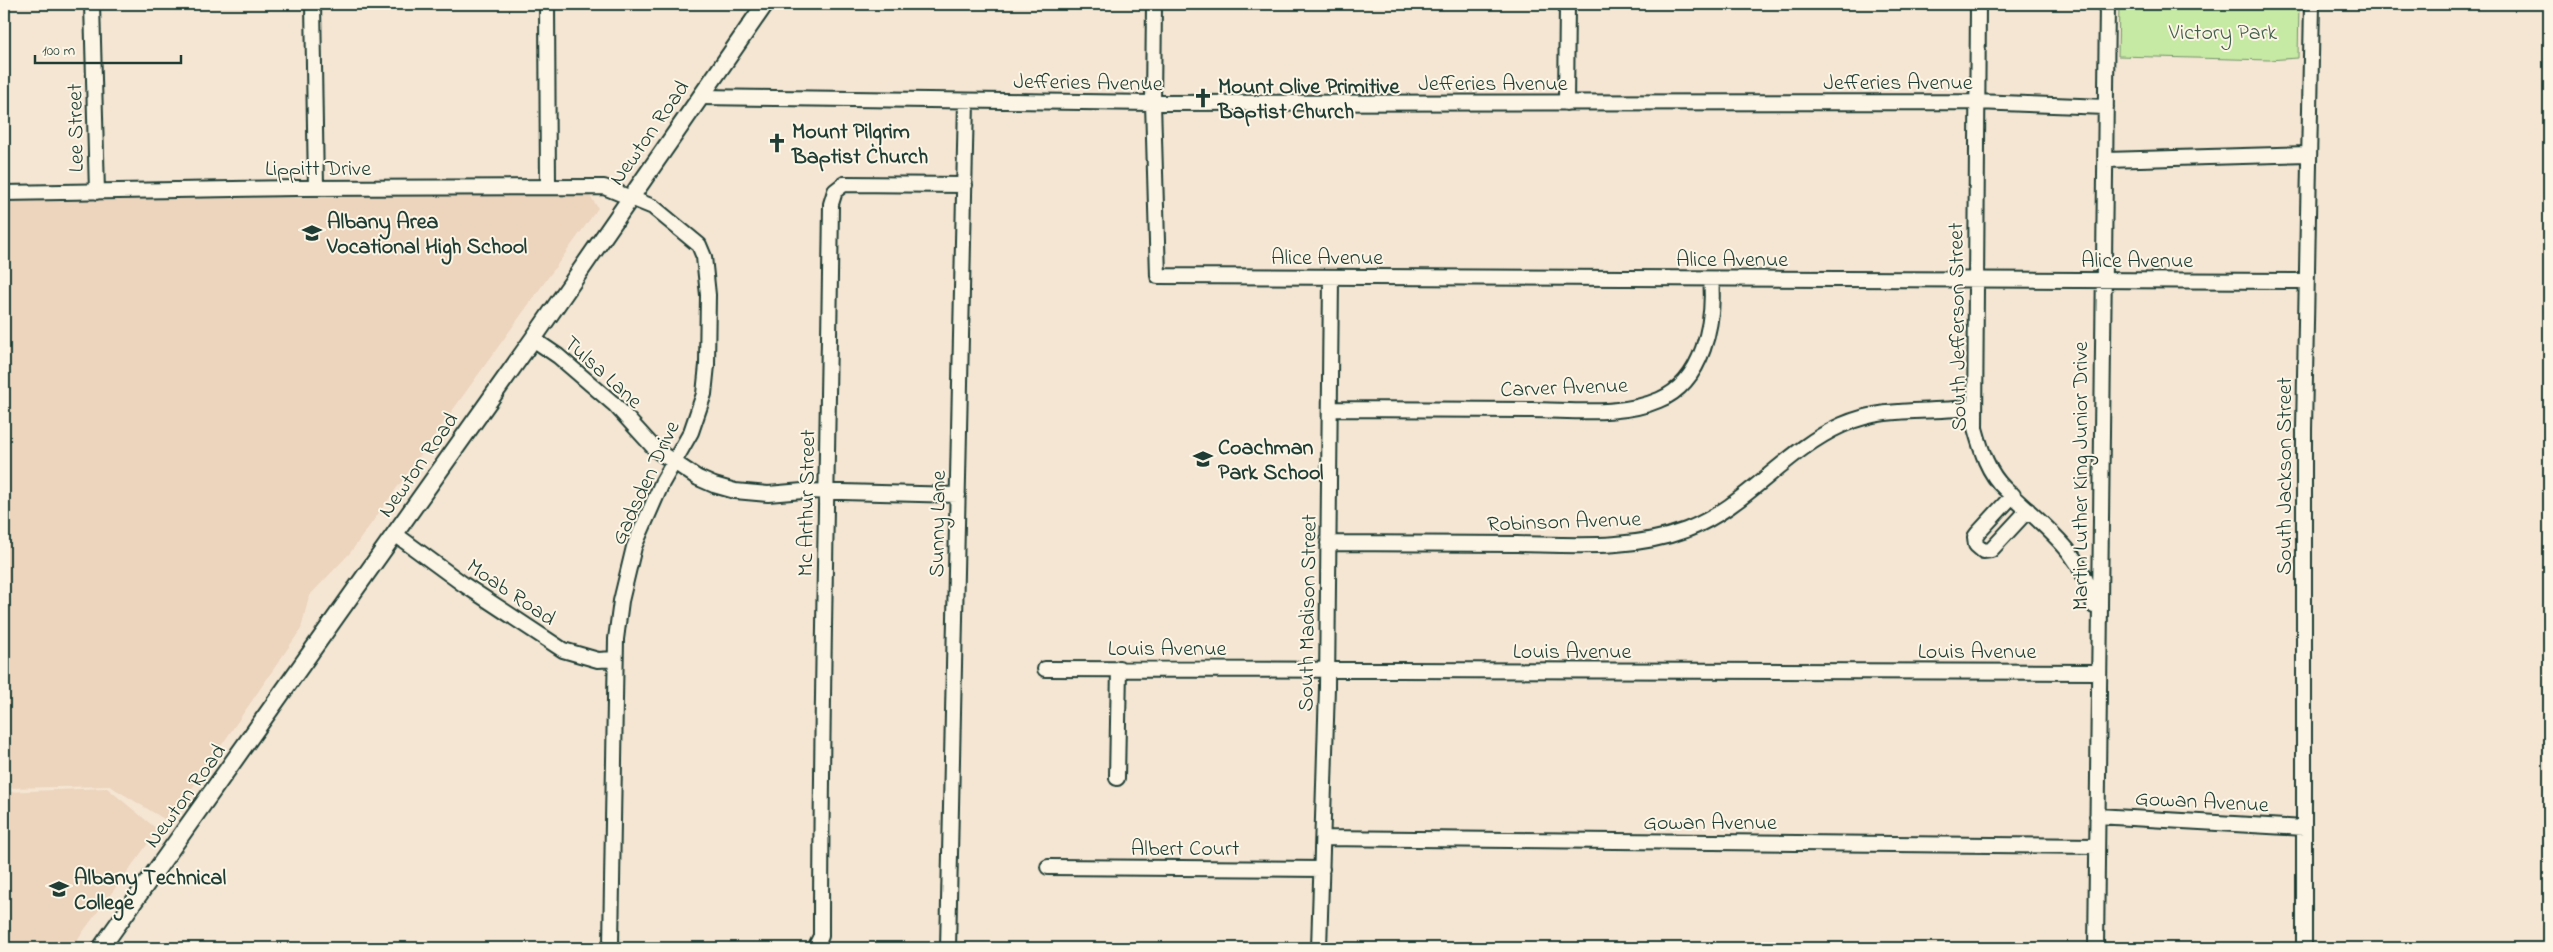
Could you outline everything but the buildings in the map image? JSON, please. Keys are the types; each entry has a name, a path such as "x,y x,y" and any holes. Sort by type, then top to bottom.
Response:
{"main road":[{"name":"Newton Road","path":"101,948 533,339 765,4"}],"street":[{"name":"Lee Street","path":"92,4 97,192"},
{"path":"314,4 316,188"},
{"path":"547,4 548,187"},
{"path":"1153,103 1154,4"},
{"path":"1566,103 1567,4"},
{"name":"South Jefferson Street","path":"1978,4 1975,428 1982,454 1998,480 2067,547 2078,563 2090,591 2099,638"},
{"name":"Martin Luther King Junior Drive","path":"2096,948 2102,280 2106,160 2107,4"},
{"name":"South Jackson Street","path":"2304,948 2306,282 2312,4"},
{"name":"Jefferies Avenue","path":"700,97 1153,103 1977,102 2106,106"},
{"name":"Sunny Lane","path":"948,948 966,101"},
{"name":"Alice Avenue","path":"1153,103 1158,276 2306,282"},
{"path":"2106,160 2308,154"},
{"name":"Mc Arthur Street","path":"815,948 821,936 821,698 827,492 831,204 835,191 844,184 965,185"},
{"name":"Lippitt Drive","path":"4,193 316,188 604,187 630,197"},
{"name":"Gadsden Drive","path":"611,944 614,659 621,601 634,547 643,522 691,432 704,394 708,365 706,265 699,245 682,229 653,207 630,197"},
{"name":"South Madison Street","path":"1319,948 1327,670 1331,278"},
{"name":"Carver Avenue","path":"1330,409 1612,410 1659,400 1680,384 1701,355 1708,340 1713,297 1711,279"},
{"name":"Tulsa Lane","path":"533,339 558,356 594,386 615,405 656,450 698,478 735,491 768,494 803,491 958,494"},
{"name":"Robinson Avenue","path":"1328,543 1563,544 1645,541 1687,529 1734,503 1804,446 1842,425 1862,417 1901,410 1955,410 1975,407"},
{"path":"2013,495 1975,537 1976,545 1983,550 1991,550 2028,510"},
{"name":"Moab Road","path":"395,534 463,584 563,650 598,660 614,659"},
{"name":"Louis Avenue","path":"1045,668 2099,672"},
{"path":"1116,778 1120,668"},
{"name":"Gowan Avenue","path":"2097,816 2304,828"},
{"name":"Gowan Avenue","path":"1323,838 2097,846"},
{"name":"Albert Court","path":"1048,867 1322,869"}],"shaded area":[{"path":"4,196 590,196 598,208 350,553 309,596 301,629 169,822 110,786 4,788"},
{"name":"Albany Technical College","path":"107,788 158,830 71,948 4,948 4,792"}],"green space":[{"name":"Victory Park","path":"2119,4 2299,4 2298,58 2269,60 2118,56"}],"place":[{"name":"Mount Olive Primitive Baptist Church","path":"1203,98"},
{"name":"Mount Pilgrim Baptist Church","path":"777,143"},
{"name":"Albany Area Vocational High School","path":"312,233"},
{"name":"Coachman Park School","path":"1203,459"},
{"name":"Albany Technical College","path":"59,889"}]}
